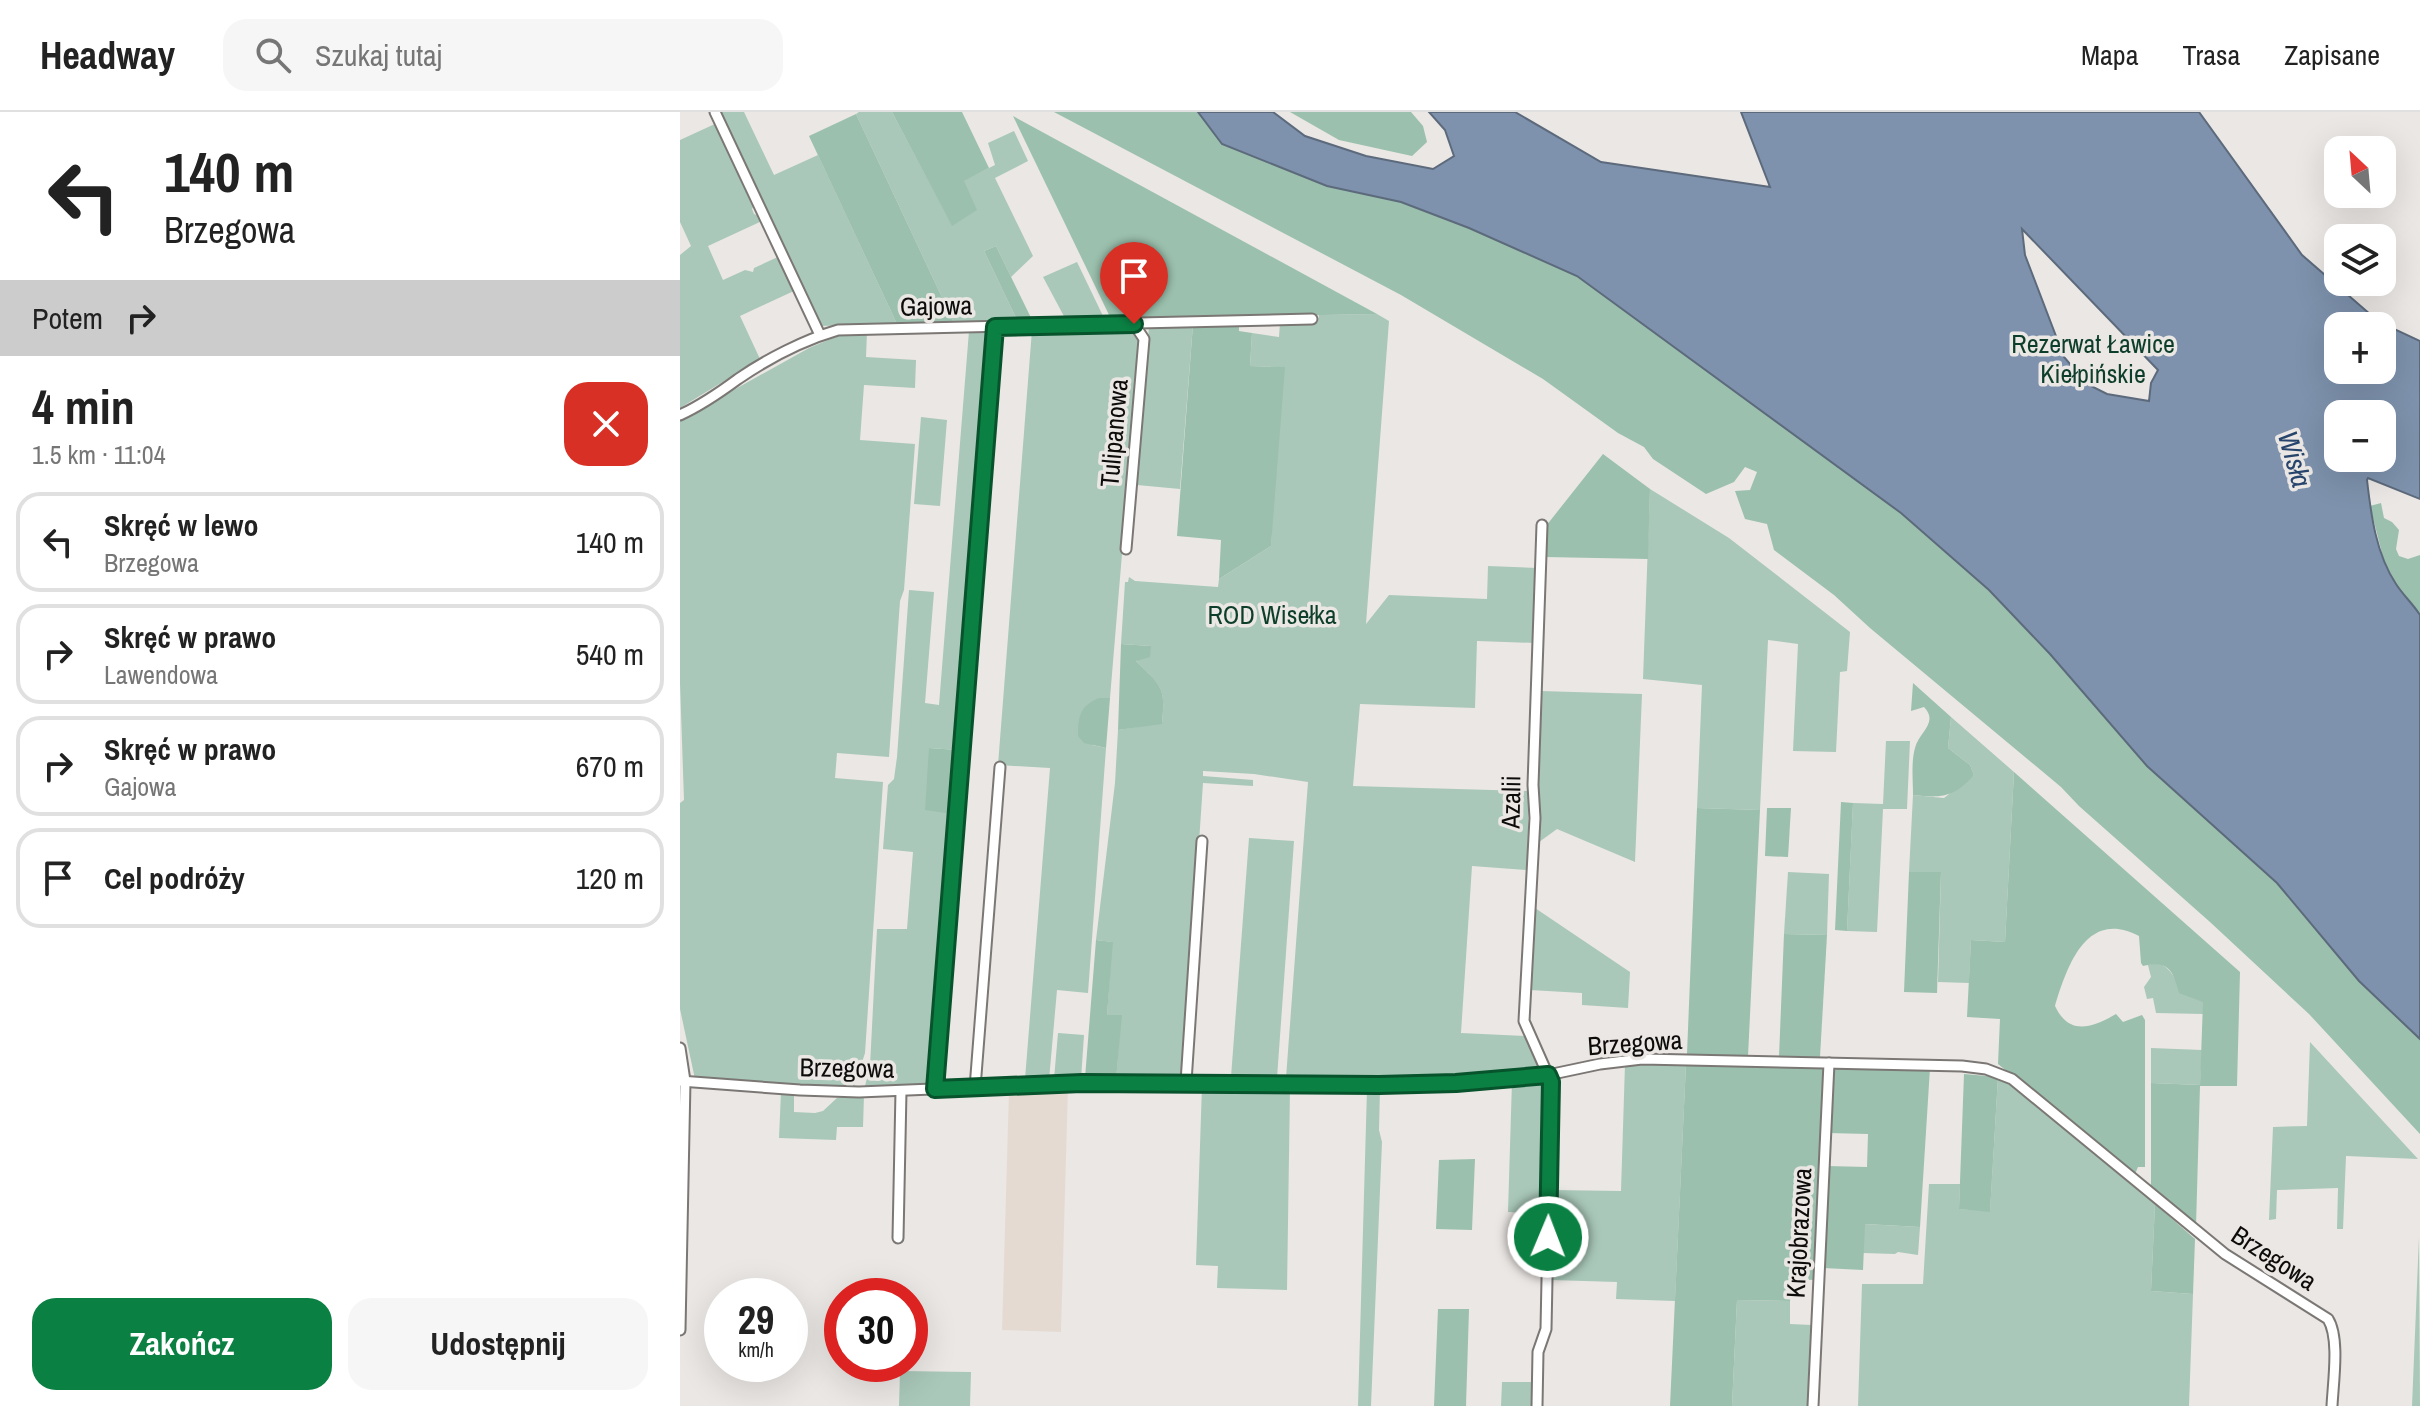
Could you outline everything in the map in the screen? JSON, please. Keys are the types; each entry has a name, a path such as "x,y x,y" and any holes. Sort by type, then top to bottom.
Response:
{"street":[{"path":"715,112 820,335"},
{"name":"Gajowa","path":"680,415 716,397 756,368 820,335 838,330 1312,319"},
{"name":"Tulipanowa","path":"1126,549 1144,339 1134,324"},
{"path":"935,1089 995,327"},
{"name":"Azalii","path":"1542,525 1533,785 1535,818 1524,1021 1548,1075"},
{"path":"975,1088 1000,767"},
{"path":"1186,1082 1202,841"},
{"path":"680,1048 683,1081 680,1330"},
{"name":"Brzegowa","path":"683,1081 800,1090 901,1091 1082,1083 1379,1085 1456,1083 1548,1075 1642,1059 1986,1069 2012,1079 2225,1254 2328,1319 2334,1339 2332,1406"},
{"name":"Krajobrazowa","path":"1813,1406 1829,1063"},
{"path":"1537,1406 1538,1352 1546,1329 1551,1082 1548,1075"},
{"path":"898,1238 901,1091"}],"shaded area":[{"path":"1068,1088 1061,1332 1002,1330 1009,1090"}],"green space":[{"path":"719,112 744,112 774,175 818,155 897,324 819,326"},
{"path":"892,112 952,225 963,181 995,165 988,143 1014,131 1028,161 995,178 1033,256 1011,277 996,246 984,251 1018,322 954,323 856,114"},
{"path":"892,112 962,112 989,168 964,181 977,210 952,226"},
{"path":"1054,112 1198,112 1222,144 1327,186 1401,202 1577,276 1901,513 1989,590 2277,883 2359,981 2420,1039 2420,1134 2309,1014 2061,787 1834,595 1774,550 1767,524 1745,519 1735,491 1750,490 1757,472 1745,467 1734,482 1706,494 1653,459 1644,447 1618,433 1543,379 1401,295"},
{"path":"1290,112 1411,112 1423,126 1427,142 1412,156 1339,140"},
{"path":"856,114 954,323 897,324 809,136"},
{"path":"1013,116 1377,314 1111,319"},
{"path":"717,123 755,204 752,209 754,214 762,221 708,246 723,280 745,270 753,272 754,268 780,256 796,290 740,316 760,359 680,408 680,255 691,246 680,222 680,140"},
{"path":"996,246 1033,322 1018,322 984,251"},
{"path":"1077,262 1103,316 1101,319 1066,320 1043,277"},
{"name":"ROD Wisełka","path":"1377,314 1389,321 1366,624 1389,595 1487,599 1488,566 1538,568 1535,643 1477,641 1475,708 1360,704 1353,786 1529,791 1527,870 1472,866 1461,1033 1525,1036 1541,1072 1457,1080 1331,1082 1286,1078 1308,782 1203,771 1203,776 1253,780 1253,786 1203,783 1183,1080 1116,1080 1121,1016 1107,1015 1112,942 1096,940 1115,783 1118,730 1162,723 1163,710 1160,687 1136,661 1151,646 1121,644 1125,582 1129,577 1135,581 1218,587 1219,579 1271,546 1278,367 1250,366 1252,333 1279,337 1280,323 1318,322 1319,315"},
{"path":"1239,323 1239,331 1252,333 1250,366 1285,367 1271,546 1219,579 1221,540 1177,536 1193,324"},
{"path":"1193,324 1180,489 1137,485 1149,326"},
{"path":"1134,329 1140,338 1110,698 1099,698 1092,745 1106,748 1088,993 1057,990 1049,1080 1025,1079 1050,768 998,765 1032,330"},
{"path":"969,331 990,332 958,750 929,748 953,814 932,1085 865,1086 870,1066 877,929 907,929 913,852 883,849 888,785 894,779 897,757 909,590 934,592 925,703 939,705"},
{"path":"867,332 866,357 916,360 915,388 864,385 860,440 915,444 889,757 837,753 835,778 883,782 865,1053 854,1087 695,1079 680,1009 680,803 684,800 680,683 680,420 809,348 845,333"},
{"path":"921,417 947,420 940,506 914,504"},
{"path":"1603,454 1650,489 1648,559 1545,557 1546,526"},
{"path":"1650,489 1729,538 1850,632 1847,671 1840,672 1836,752 1793,751 1798,644 1768,640 1760,810 1697,808 1702,685 1643,679"},
{"path":"2381,503 2384,518 2399,530 2396,549 2399,556 2408,559 2420,555 2420,615 2397,586 2384,561 2370,506"},
{"path":"1121,644 1151,646 1150,657 1136,661 1160,688 1162,724 1118,730"},
{"path":"1913,683 1951,717 1948,748 1970,765 1974,775 1960,788 1946,795 1913,795 1914,753 1929,718 1924,707 1911,711"},
{"path":"1540,691 1642,694 1635,862 1557,829 1535,845"},
{"path":"1099,698 1110,698 1106,748 1084,743 1078,736 1081,712"},
{"path":"1951,717 2014,772 2005,942 1971,940 1969,983 1938,982 1941,873 1909,872 1913,795 1944,798 1974,775 1970,765 1948,748"},
{"path":"1886,741 1910,741 1907,809 1883,809 1877,932 1847,931 1853,803 1883,804"},
{"path":"929,748 958,750 953,814 925,810"},
{"path":"2014,772 2240,972 2237,1086 2200,1086 2196,1226 2151,1188 2151,1083 2200,1085 2203,1002 2179,993 2172,973 2164,966 2143,966 2139,936 2121,929 2105,930 2092,936 2073,959 2055,1006 2067,1022 2074,1025 2090,1026 2116,1014 2123,1022 2142,1015 2145,1020 2145,1167 2138,1167 2135,1174 1998,1064 2000,1019 1967,1017 1971,940 2005,942"},
{"path":"1841,802 1853,803 1847,931 1835,930"},
{"path":"1697,808 1760,810 1748,1056 1687,1054"},
{"path":"1767,808 1791,808 1788,857 1765,856"},
{"path":"1249,838 1294,841 1277,1078 1231,1077"},
{"path":"1788,872 1829,874 1827,935 1784,934"},
{"path":"1909,872 1941,872 1937,993 1904,992"},
{"path":"1532,906 1630,972 1628,1008 1582,1005 1582,993 1530,990"},
{"path":"1784,934 1827,935 1820,1057 1779,1057"},
{"path":"1096,940 1113,942 1107,1015 1122,1015 1116,1080 1085,1078"},
{"path":"2158,962 2186,993 2203,1001 2203,1014 2156,1013 2153,998 2147,999 2144,987 2151,977 2148,965"},
{"path":"1058,1033 1084,1035 1081,1079 1054,1079"},
{"path":"2310,1042 2418,1159 2346,1156 2343,1229 2337,1229 2338,1188 2277,1190 2276,1219 2269,1220 2273,1127 2307,1126"},
{"path":"2151,1048 2202,1050 2200,1085 2151,1083"},
{"path":"1625,1064 1686,1064 1675,1301 1616,1299 1617,1282 1551,1280 1553,1190 1621,1191"},
{"path":"1686,1064 1823,1065 1814,1280 1792,1279 1790,1301 1737,1300 1732,1406 1670,1406"},
{"path":"1831,1065 1930,1068 1920,1227 1865,1224 1863,1270 1823,1268 1827,1166 1867,1167 1868,1134 1828,1133"},
{"path":"1964,1074 1998,1077 1990,1212 1959,1209"},
{"path":"1998,1077 2007,1081 2155,1204 2151,1291 2193,1294 2189,1406 1858,1406 1862,1284 1923,1284 1929,1184 1960,1184 1959,1209 1990,1211"},
{"path":"1544,1078 1547,1083 1543,1214 1508,1212 1512,1081"},
{"path":"1202,1086 1290,1088 1287,1290 1217,1288 1218,1266 1196,1265"},
{"path":"1367,1089 1380,1089 1379,1130 1382,1142 1371,1406 1358,1406"},
{"path":"781,1092 794,1094 794,1112 815,1113 823,1111 837,1098 864,1095 863,1127 837,1127 836,1140 779,1138"},
{"path":"1475,1159 1472,1230 1436,1229 1439,1160"},
{"path":"2155,1204 2195,1239 2193,1294 2151,1291"},
{"path":"1864,1224 1920,1227 1918,1255 1863,1253"},
{"path":"2419,1237 2420,1406 2412,1406"},
{"path":"1737,1300 1790,1301 1790,1324 1812,1325 1809,1406 1732,1406"},
{"path":"1438,1309 1469,1309 1466,1406 1434,1406"},
{"path":"928,1371 971,1372 970,1406 899,1406 900,1382 928,1382"},
{"path":"1502,1382 1533,1382 1533,1406 1501,1406"}],"water":[{"name":"Rezerwat Ławice Kiełpińskie","path":"1198,112 1273,112 1305,136 1366,156 1433,169 1454,156 1445,130 1429,112 1515,112 1601,162 1770,187 1741,112 2199,112 2302,255 2324,274 2324,296 2349,296 2368,312 2324,312 2324,384 2396,384 2396,330 2420,341 2420,499 2367,480 2373,520 2384,560 2396,584 2420,615 2420,1039 2359,981 2277,883 2147,766 2050,654 1989,590 1901,513 1577,276 1401,202 1327,186 1222,144","holes":["2022,229 2158,370 2151,383 2149,401 2107,394 2087,384 2064,357 2025,255"]}],"route":[{"path":"1134,324 995,327 935,1089 1186,1082 1379,1085 1456,1083 1548,1075 1551,1082 1548,1237"}],"water label":[{"name":"Wisła","path":"2295,459"}]}
